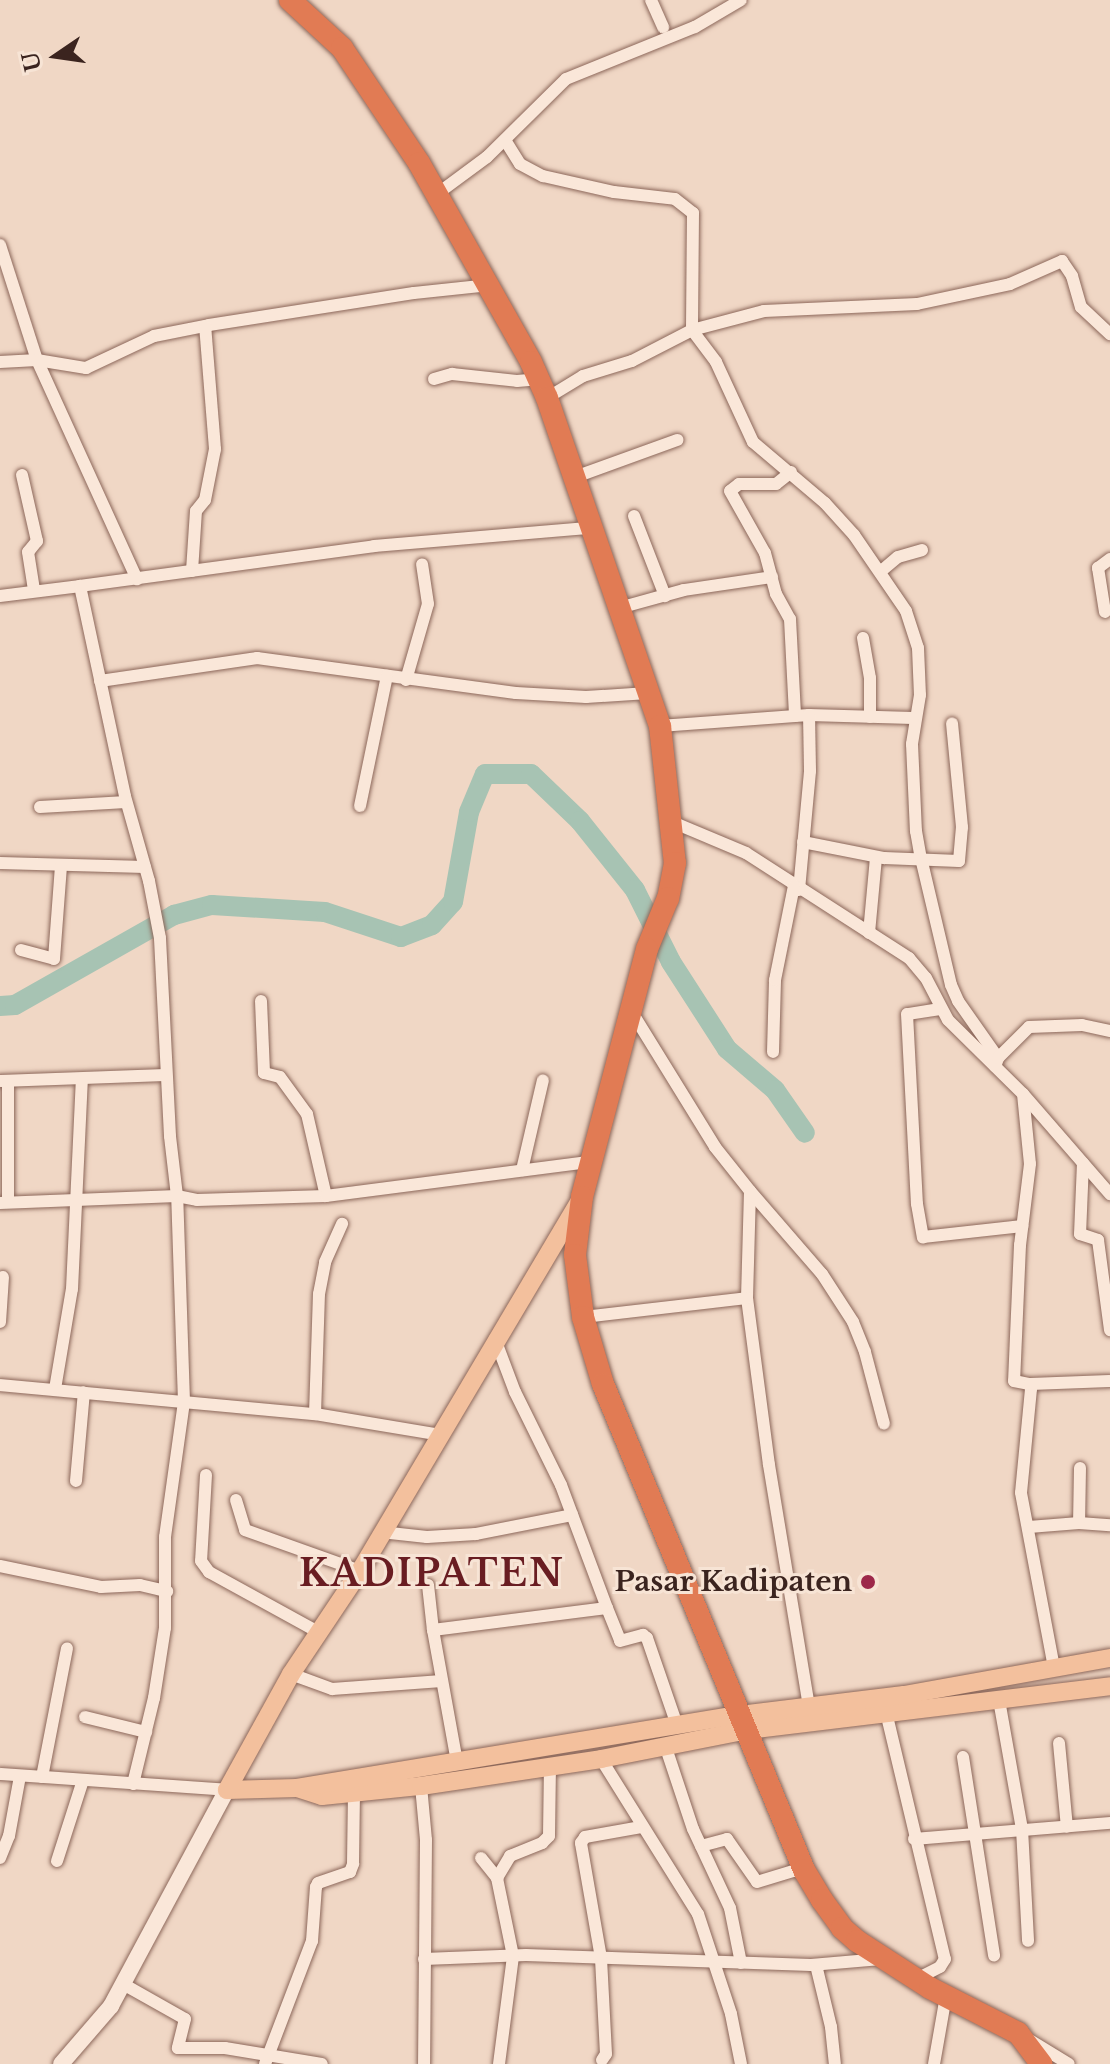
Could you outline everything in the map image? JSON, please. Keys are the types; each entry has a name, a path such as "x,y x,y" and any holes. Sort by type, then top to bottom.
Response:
{"highway":[{"path":"290,0 342,48 437,194 490,285 542,388 660,726 667,767 675,863 668,898 647,949 633,1014 582,1197 575,1255 583,1317 603,1384 803,1868 842,1928 916,1979 1018,2033 1041,2064"}],"main road":[{"path":"61,2064 111,2006 291,1674 360,1571 582,1197"},
{"path":"297,1788 322,1796 354,1793 601,1759 666,1748 744,1722 809,1707 904,1695 1110,1658"},
{"path":"227,1790 297,1788 319,1781 457,1762 677,1725 886,1712 1110,1686"}],"street":[{"path":"651,0 663,27"},
{"path":"437,194 505,140 566,79 695,27 741,0"},
{"path":"505,140 520,164 543,176 614,192 675,199 693,213 692,330 716,362 753,442 825,503 880,572 906,611 918,648 920,695 913,718 913,787 921,858 951,985 996,1062 1110,1194"},
{"path":"0,245 37,360 137,579"},
{"path":"434,379 452,374 517,381 542,388 632,361 692,330 764,311 917,304 1010,284 1062,261 1072,276 1081,307 1110,334"},
{"path":"0,362 37,360 86,368 154,336 414,293 490,285"},
{"path":"192,571 196,511 205,500 215,449 205,326"},
{"path":"575,477 677,440"},
{"path":"791,472 776,484 739,484 730,491 765,553 790,619 795,716"},
{"path":"22,475 37,541 28,552 34,590"},
{"path":"634,516 665,596"},
{"path":"0,596 374,546 590,528"},
{"path":"880,572 898,557 922,550"},
{"path":"1105,612 1098,568 1110,559"},
{"path":"406,680 428,604 422,564"},
{"path":"619,608 665,596 772,577"},
{"path":"80,586 126,802 145,867 160,938 166,1075 177,1196 184,1402 165,1537 165,1628 133,1784"},
{"path":"863,638 870,678 870,717"},
{"path":"100,681 257,658 516,693 586,697 648,693"},
{"path":"360,806 387,676"},
{"path":"660,726 809,715 913,718"},
{"path":"773,1052 775,980 797,888 803,842 810,771 809,715"},
{"path":"803,842 876,857 957,861 961,857 962,827 952,723"},
{"path":"40,807 126,802"},
{"path":"670,821 746,853 909,958 926,978 940,1009 965,1037 996,1062"},
{"path":"869,933 876,857"},
{"path":"0,863 145,867"},
{"path":"21,950 54,959 61,866"},
{"path":"261,1001 264,1073 280,1077 307,1114 326,1196"},
{"path":"940,1009 911,1012 907,1014 906,1024 917,1204 923,1237 1022,1226"},
{"path":"633,1014 715,1147 822,1274 853,1322 865,1352 884,1424"},
{"path":"965,1037 970,1019"},
{"path":"996,1062 1029,1027 1082,1025 1110,1031"},
{"path":"166,1075 4,1081 4,1203 177,1196 197,1200 326,1196 594,1161"},
{"path":"55,1389 72,1289 76,1213 73,1200 82,1079"},
{"path":"522,1170 543,1080"},
{"path":"1023,1094 1030,1143 1022,1226 1014,1381 1030,1384 1110,1381"},
{"path":"1083,1163 1080,1234 1098,1240 1110,1330"},
{"path":"750,1191 747,1298 769,1465 809,1707"},
{"path":"315,1414 319,1294 325,1262 342,1224"},
{"path":"0,1322 3,1277"},
{"path":"583,1317 747,1298"},
{"path":"495,1339 515,1392 561,1485 620,1641 643,1635 647,1638 677,1725"},
{"path":"1030,1384 1032,1402 1023,1452 1021,1493 1054,1668"},
{"path":"0,1385 315,1414 440,1435"},
{"path":"76,1481 84,1392"},
{"path":"1079,1523 1080,1468"},
{"path":"206,1475 201,1561 209,1572 318,1632"},
{"path":"236,1500 245,1530 360,1571"},
{"path":"381,1532 427,1537 476,1534 572,1515"},
{"path":"1029,1527 1079,1523 1110,1525"},
{"path":"0,1566 101,1587 140,1585 167,1591"},
{"path":"428,1585 457,1762"},
{"path":"433,1630 607,1608"},
{"path":"42,1777 67,1648"},
{"path":"291,1674 332,1689 442,1681"},
{"path":"999,1700 1022,1829 1028,1941"},
{"path":"886,1712 945,1959 940,1967 916,1979"},
{"path":"85,1717 146,1732"},
{"path":"1059,1743 1067,1827"},
{"path":"666,1748 701,1846 730,1908 741,1963"},
{"path":"963,1757 994,1956"},
{"path":"601,1759 698,1914 731,2014 741,2064"},
{"path":"497,1878 510,1856 542,1843 549,1836 550,1767"},
{"path":"0,1774 227,1790"},
{"path":"0,1858 9,1836 20,1776"},
{"path":"57,1861 83,1780"},
{"path":"421,1786 426,1840 424,1959 427,2010 424,2064"},
{"path":"266,2059 312,1941 316,1887 318,1883 350,1872 353,1864 354,1793"},
{"path":"914,1839 1110,1823"},
{"path":"602,2060 606,2054 601,1958 581,1843 585,1837 641,1827"},
{"path":"701,1846 727,1839 757,1882 803,1868"},
{"path":"481,1858 497,1878 513,1956 499,2064"},
{"path":"424,1959 513,1956 816,1965 884,1958"},
{"path":"816,1965 831,2027 835,2064"},
{"path":"123,1984 183,2016 186,2022 178,2048 225,2048 266,2059 322,2064"},
{"path":"934,2064 946,1996"},
{"path":"1018,2033 1069,2064"}],"waterway":[{"path":"0,1006 15,1005 174,915 212,905 325,912 401,937 432,925 453,902 469,812 485,774 531,774 580,821 635,890 671,962 727,1049 775,1090 805,1133"}],"place":[{"name":"Pasar Kadipaten","path":"868,1582"}],"district":[{"name":"KADIPATEN","path":"432,1574"}]}
